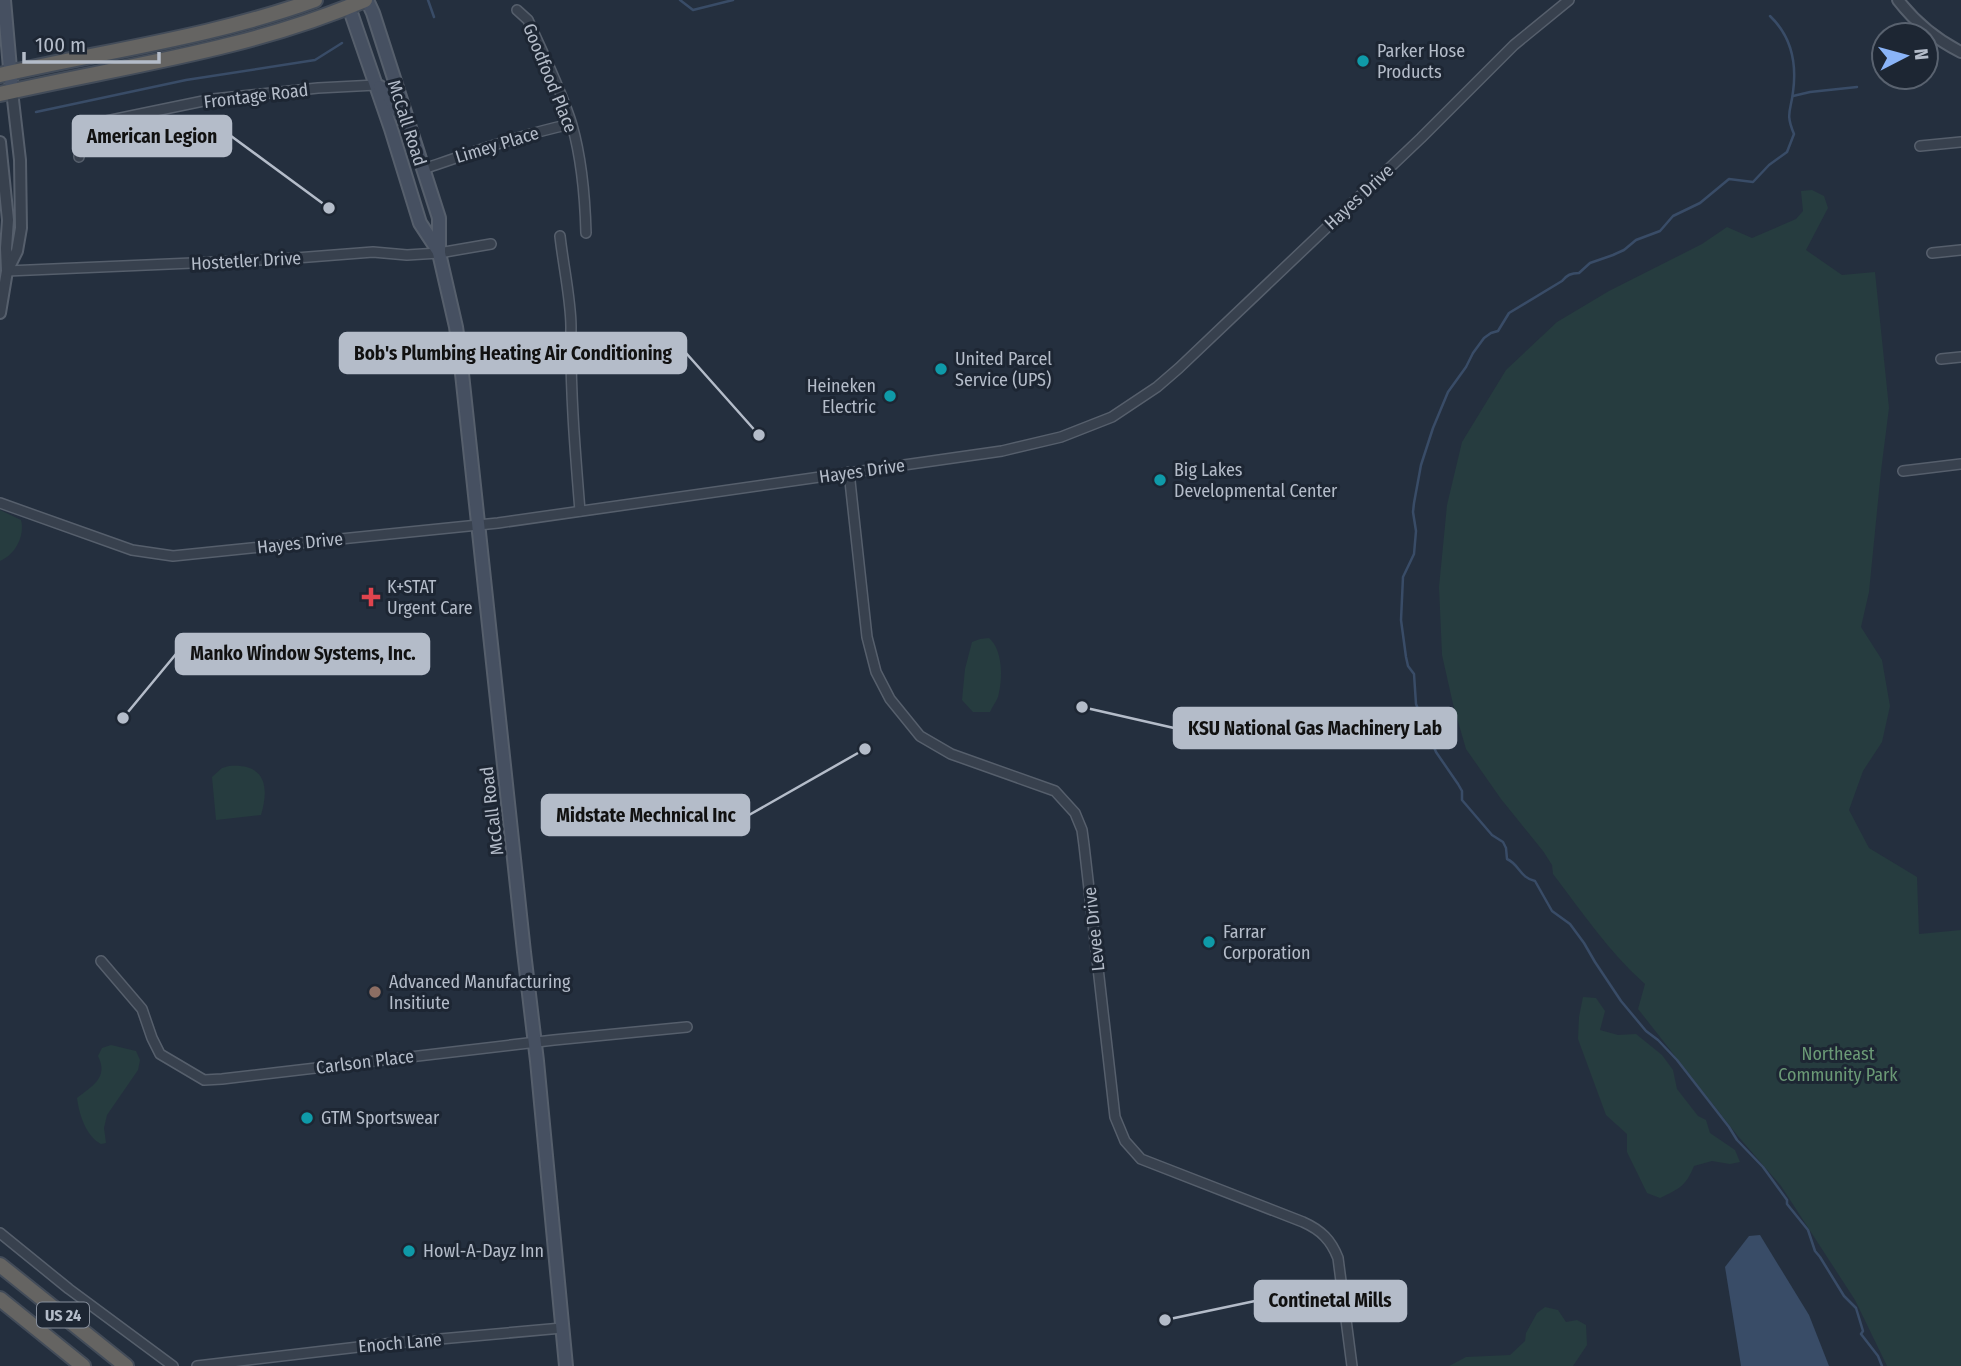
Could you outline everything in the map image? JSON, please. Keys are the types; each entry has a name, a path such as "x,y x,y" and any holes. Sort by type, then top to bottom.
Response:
{"highway":[{"path":"6,74 203,33 314,0"},
{"path":"6,92 235,44 350,3 366,0"},
{"name":"US 24","path":"0,1265 126,1366"},
{"name":"US 24","path":"0,1300 83,1366"}],"main road":[{"path":"4,0 6,92"},
{"name":"McCall Road","path":"366,0 377,25 439,218 439,253 456,327 535,1042 566,1366"},
{"name":"McCall Road","path":"350,3 420,223 439,253"},
{"path":"376,85 389,96 411,132"},
{"path":"391,129 411,163 416,169 424,169"}],"street":[{"name":"Hayes Drive","path":"0,503 132,550 173,556 580,511 1002,451 1061,437 1112,416 1157,387 1421,138 1514,45 1569,0"},
{"path":"1899,0 1918,22 1961,52"},
{"name":"Goodfood Place","path":"517,10 528,20 571,124 580,161 586,233"},
{"name":"Frontage Road","path":"79,157 81,135 87,125 214,99 376,85"},
{"path":"4,271 17,251 21,228 20,160 6,92"},
{"name":"Limey Place","path":"424,169 532,132 571,124"},
{"path":"0,142 8,220 0,313"},
{"path":"1920,146 1961,142"},
{"path":"0,242 8,220"},
{"path":"560,236 571,326 571,404 580,511"},
{"name":"Hostetler Drive","path":"4,271 283,259 373,252 407,256 491,244"},
{"path":"1932,253 1961,250"},
{"path":"460,355 569,343"},
{"path":"1941,359 1961,357"},
{"path":"1903,471 1961,464"},
{"name":"Levee Drive","path":"849,472 867,637 876,672 890,699 920,736 951,754 1055,791 1075,813 1082,830 1084,845 1115,1117 1125,1141 1141,1159 1303,1222 1324,1235 1332,1244 1338,1258 1352,1366"},
{"name":"Carlson Place","path":"101,961 142,1009 160,1054 204,1080 687,1027"},
{"path":"0,1233 69,1289 173,1366"},
{"name":"Enoch Lane","path":"197,1366 372,1345 562,1328"}],"green space":[{"name":"Northeast Community Park","path":"1812,190 1824,196 1828,208 1806,250 1842,275 1875,272 1889,408 1869,592 1861,627 1882,660 1890,706 1882,742 1863,771 1849,810 1869,848 1917,877 1919,934 1961,930 1961,1366 1887,1366 1855,1300 1781,1186 1737,1135 1638,1009 1645,984 1585,917 1553,874 1552,865 1543,851 1501,799 1466,749 1442,655 1439,587 1447,505 1462,442 1506,370 1557,322 1609,291 1702,244 1727,227 1752,238 1796,219 1803,211 1801,191"},
{"path":"0,510 21,520 22,532 15,549 0,561"},
{"path":"989,638 999,657 1000,690 990,712 973,712 962,700 965,669 972,642"},
{"path":"222,768 250,768 262,778 265,794 261,815 216,820 212,777"},
{"path":"1583,997 1596,998 1605,1011 1600,1030 1618,1035 1636,1034 1662,1055 1673,1070 1677,1089 1698,1116 1706,1120 1710,1133 1735,1150 1740,1162 1730,1164 1712,1161 1694,1166 1685,1183 1672,1192 1660,1198 1647,1193 1627,1152 1627,1134 1606,1115 1578,1039"},
{"path":"111,1045 136,1051 140,1060 138,1070 107,1115 104,1128 106,1143 101,1144 91,1136 84,1124 77,1098 97,1081 101,1070 98,1056 102,1048"},
{"path":"1545,1307 1558,1310 1566,1322 1577,1320 1586,1325 1587,1345 1573,1366 1449,1366 1466,1357 1510,1355 1525,1341 1526,1333 1537,1313"}],"water":[{"path":"1760,1235 1809,1315 1829,1366 1741,1366 1725,1267 1749,1236"}],"waterway":[{"path":"428,0 434,17"},
{"path":"680,0 693,10 733,0"},
{"path":"1770,16 1788,41 1793,60 1794,81 1789,116 1794,134 1787,152 1769,165 1753,182 1729,179 1700,203 1673,216 1660,231 1636,240 1624,250 1590,263 1579,273 1567,276 1509,313 1498,331 1484,338 1448,392 1421,465 1413,512 1416,531 1414,554 1403,577 1401,620 1408,666 1414,674 1416,704 1436,752 1462,791 1462,800 1492,835 1503,842 1507,859 1526,877 1535,881 1552,911 1570,924 1584,943 1621,1001 1646,1031 1677,1060 1737,1140 1763,1167 1808,1230 1815,1251 1844,1296 1856,1308 1863,1331 1861,1334 1878,1356 1882,1366"},
{"path":"36,112 186,80 315,60 342,43"},
{"path":"1793,96 1857,87"}],"place":[{"name":"Parker Hose Products","path":"1363,61"},
{"name":"American Legion","path":"329,208"},
{"name":"United Parcel Service (UPS)","path":"941,369"},
{"name":"Heineken Electric","path":"890,396"},
{"name":"Bob's Plumbing Heating Air Conditioning","path":"759,435"},
{"name":"Big Lakes Developmental Center","path":"1160,480"},
{"name":"K+STAT Urgent Care","path":"371,597"},
{"name":"KSU National Gas Machinery Lab","path":"1082,707"},
{"name":"Manko Window Systems, Inc.","path":"123,718"},
{"name":"Midstate Mechnical Inc","path":"865,749"},
{"name":"Farrar Corporation","path":"1209,942"},
{"name":"Advanced Manufacturing Insitiute","path":"375,992"},
{"name":"GTM Sportswear","path":"307,1118"},
{"name":"Howl-A-Dayz Inn","path":"409,1251"},
{"name":"Continetal Mills","path":"1165,1320"}]}
